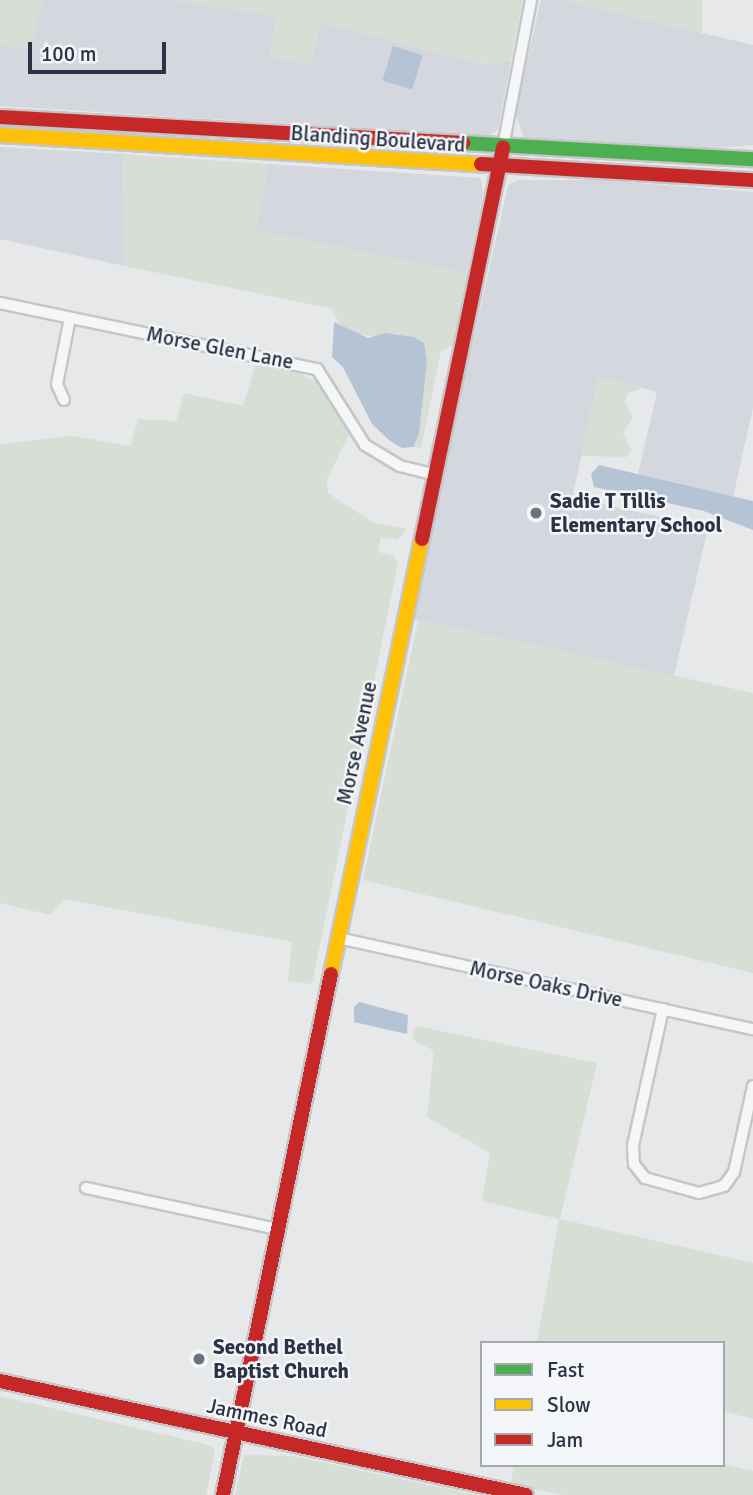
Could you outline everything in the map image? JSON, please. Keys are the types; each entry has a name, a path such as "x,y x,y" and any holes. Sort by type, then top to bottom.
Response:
{"street":[{"name":"Morse Avenue","path":"223,1495 503,148 531,0"},
{"name":"Blanding Boulevard","path":"0,117 503,148 753,159"},
{"path":"109,144 111,124"},
{"name":"Blanding Boulevard","path":"0,135 603,174 753,180"},
{"path":"304,156 306,135"},
{"path":"603,174 620,164 637,163 645,155"},
{"name":"Morse Glen Lane","path":"0,303 317,369 365,445 400,466 435,475"},
{"path":"64,400 57,384 70,317"},
{"name":"Morse Oaks Drive","path":"338,937 753,1029"},
{"path":"663,1009 633,1146 634,1164 645,1178 699,1193 724,1186 734,1172 753,1086"},
{"path":"86,1188 278,1229"},
{"name":"Jammes Road","path":"0,1381 526,1495"}],"shaded area":[{"path":"0,0 43,0 31,48 0,45"},
{"path":"43,0 171,0 277,16 270,56 310,64 321,23 483,64 511,61 498,130 488,136 0,106 0,45 31,48"},
{"path":"171,0 523,0 511,61 483,64 321,23 310,64 270,56 277,16"},
{"path":"541,0 561,0 753,45 753,145 691,150 524,138 515,113"},
{"path":"561,0 702,0 702,33"},
{"path":"0,147 123,154 125,266 0,239"},
{"path":"123,154 268,164 256,230 467,273 453,345 441,351 421,448 413,447 419,434 427,360 424,343 415,337 356,335 338,323 333,309 125,266"},
{"path":"268,164 481,178 483,194 467,273 256,230"},
{"path":"517,180 601,180 753,192 753,407 733,497 638,474 657,392 599,377 572,498 708,527 674,676 410,618 508,186"},
{"path":"256,364 297,372 318,383 349,434 327,480 328,493 372,522 407,529 397,540 381,537 378,552 394,556 398,563 312,984 288,981 292,942 64,899 50,915 0,903 0,444 72,436 131,446 138,419 176,421 184,393 243,406"},
{"path":"598,377 642,388 627,394 625,402 633,417 623,434 631,450 627,457 581,456"},
{"path":"418,620 753,693 753,973 363,880"},
{"path":"416,1026 597,1063 560,1219 753,1263 753,1419 725,1412 725,1341 537,1341 559,1219 482,1201 490,1153 427,1117 434,1051 412,1039"},
{"path":"0,1396 209,1445 215,1450 206,1495 0,1495"},
{"path":"244,1455 293,1456 477,1495 235,1495"},
{"path":"725,1464 753,1471 753,1495 563,1495 511,1484 514,1467 725,1467"}],"water":[{"path":"393,46 423,55 412,89 382,80"},
{"path":"334,322 368,338 385,333 414,337 424,343 427,360 419,434 413,447 402,448 372,424 343,367 332,357"},
{"path":"599,465 753,501 753,530 704,511 594,487 591,474"},
{"path":"359,1002 408,1015 407,1034 354,1022 354,1007"}],"traffic: fast":[{"path":"463,143 753,159"}],"traffic: slow":[{"path":"0,135 481,164"},
{"path":"331,974 422,539"}],"traffic: jam":[{"path":"0,117 463,143"},
{"path":"422,539 503,147"},
{"path":"481,164 753,180"},
{"path":"223,1495 331,974"},
{"path":"0,1381 526,1495"}],"place":[{"name":"Sadie T Tillis Elementary School","path":"536,513"},
{"name":"Second Bethel Baptist Church","path":"199,1359"}]}
